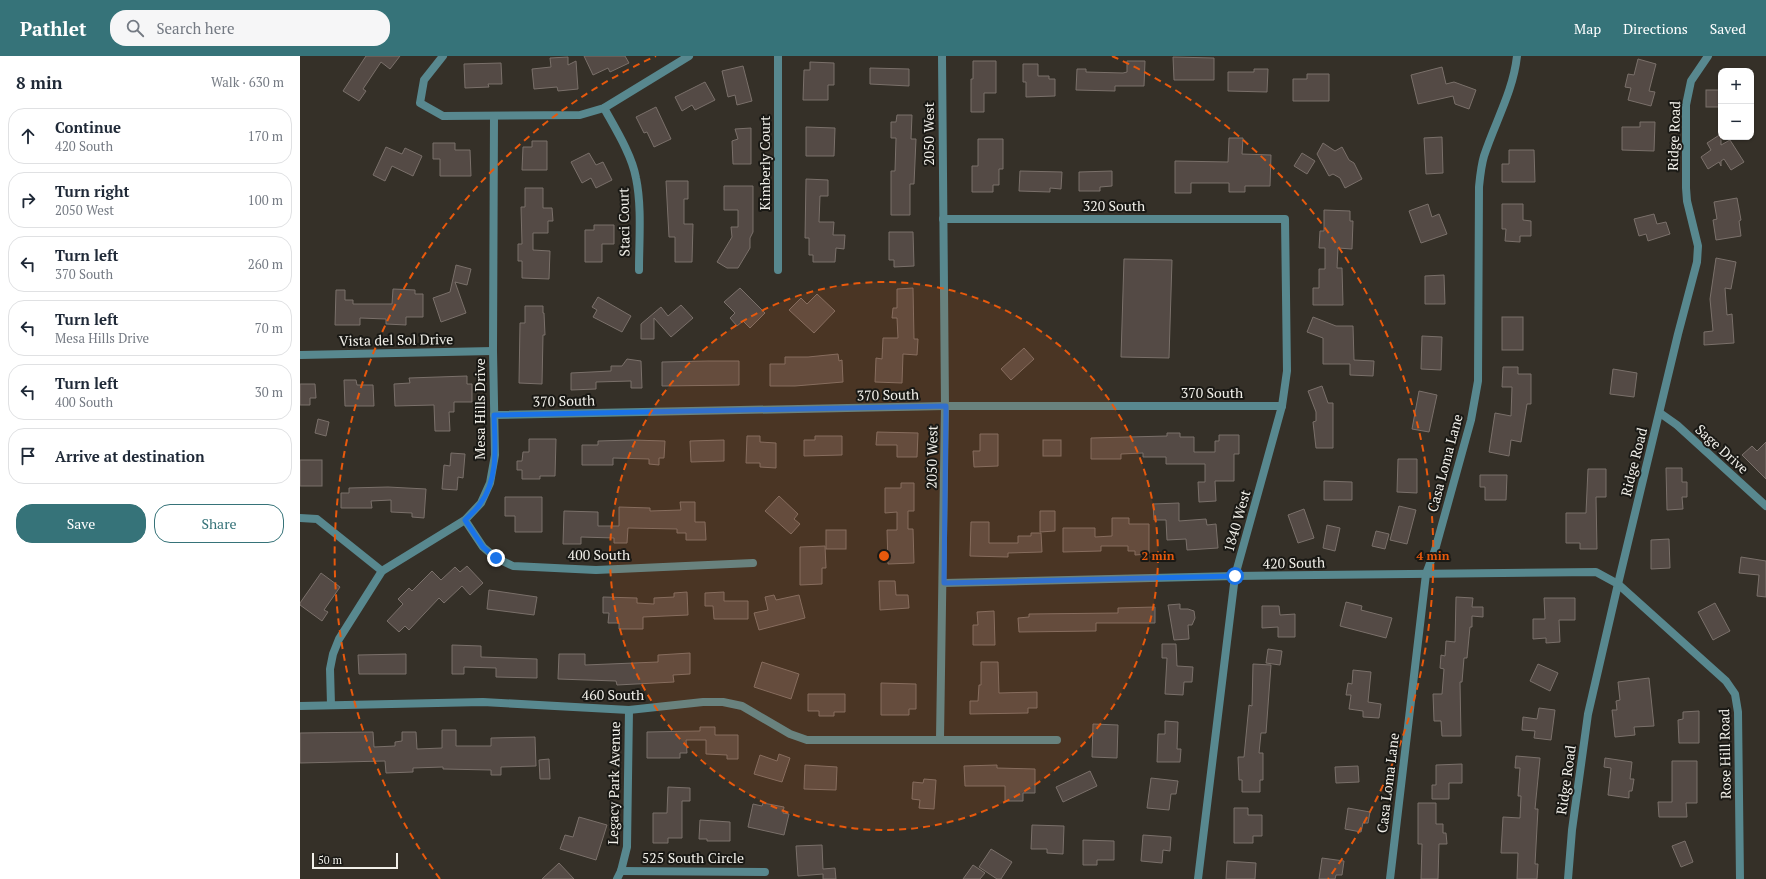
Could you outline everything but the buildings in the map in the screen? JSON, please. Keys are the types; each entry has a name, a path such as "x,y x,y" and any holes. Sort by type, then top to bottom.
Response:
{"street":[{"path":"443,56 424,80 420,104 443,116 580,115 604,108 689,56"},
{"name":"Kimberly Court","path":"778,56 778,270"},
{"name":"2050 West","path":"940,739 946,406 942,56"},
{"name":"Casa Loma Lane","path":"1390,879 1426,574 1435,550 1471,420 1478,381 1479,187 1483,157 1510,93 1517,56"},
{"name":"Ridge Road","path":"1568,879 1572,830 1588,714 1678,334 1697,262 1698,246 1687,201 1686,188 1686,105 1691,81 1708,56"},
{"name":"Staci Court","path":"604,108 624,145 636,177 639,206 638,270"},
{"name":"Mesa Hills Drive","path":"330,705 330,669 333,654 339,639 382,570 465,520 480,503 490,483 495,455 493,351 494,116"},
{"name":"320 South","path":"943,219 1285,219"},
{"name":"1840 West","path":"1198,879 1235,576 1282,406 1287,371 1285,219"},
{"name":"Vista del Sol Drive","path":"300,355 493,351"},
{"name":"370 South","path":"494,415 946,406 1282,406"},
{"name":"Sage Drive","path":"1660,413 1677,425 1766,506"},
{"path":"300,518 317,519 382,570"},
{"name":"400 South","path":"465,520 483,547 496,558 513,566 596,570 753,563"},
{"name":"420 South","path":"944,583 1235,576 1596,572 1618,584"},
{"name":"Rose Hill Road","path":"1618,584 1726,681 1735,694 1738,712 1740,879"},
{"name":"460 South","path":"300,706 483,702 629,710 703,702 722,702 742,706 790,734 807,740 1057,740"},
{"name":"Legacy Park Avenue","path":"617,879 621,871 627,847 629,710"},
{"name":"525 South Circle","path":"621,871 765,872"}],"route":[{"path":"496,558 483,547 465,520 480,503 490,483 495,455 494,415 946,406 944,583 1235,576"}]}
